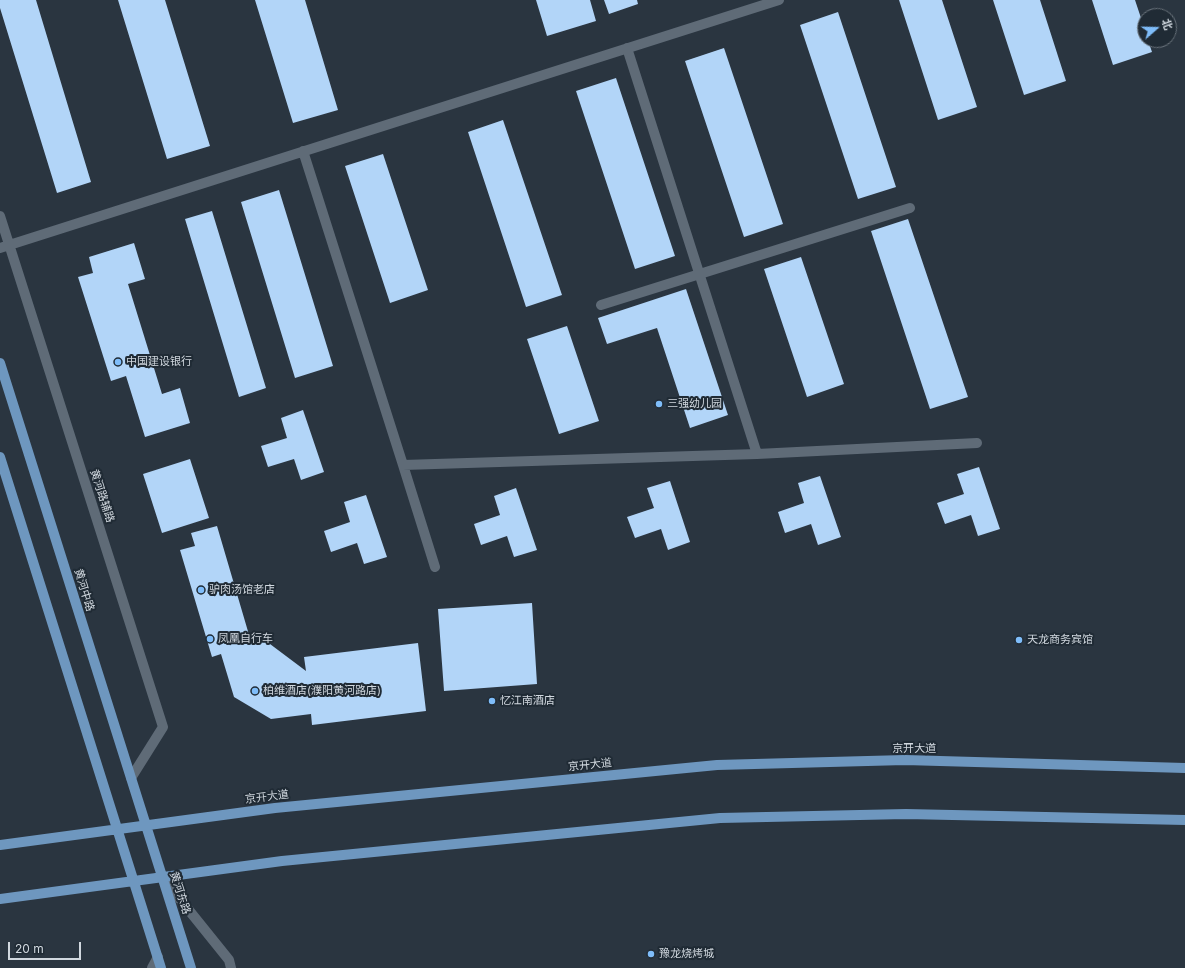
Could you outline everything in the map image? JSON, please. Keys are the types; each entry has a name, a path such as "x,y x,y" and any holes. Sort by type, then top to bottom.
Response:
{"main road":[{"name":"黄河中路","path":"0,363 146,825"},
{"path":"0,457 161,968"},
{"name":"京开大道","path":"0,845 275,808 717,765 905,760 1185,768"},
{"path":"0,898 282,860 720,818 906,814 1185,820"},
{"name":"黄河东路","path":"146,825 191,968"}],"street":[{"path":"5,246 779,0"},
{"path":"627,48 757,454"},
{"path":"303,151 434,567"},
{"path":"602,305 910,208"},
{"name":"黄河路辅路","path":"0,216 5,246 163,727 130,778"},
{"path":"403,466 757,454 976,443"},
{"path":"162,877 229,960 231,968"},
{"path":"152,968 158,957"}],"building":[{"path":"0,0 36,0 91,182 57,193 0,8"},
{"path":"118,0 165,0 210,146 167,159"},
{"path":"255,0 305,0 338,110 293,123"},
{"path":"536,0 590,0 596,21 547,36"},
{"path":"604,0 637,0 638,4 609,14"},
{"path":"899,0 942,0 977,107 938,120"},
{"path":"993,0 1040,0 1066,81 1024,95"},
{"path":"1092,0 1135,0 1138,8 1137,48 1151,48 1152,52 1113,65"},
{"path":"838,12 896,187 858,199 800,25"},
{"path":"724,48 783,224 744,237 685,61"},
{"path":"616,78 675,256 635,269 576,91"},
{"path":"503,120 562,295 526,307 468,132"},
{"path":"383,154 428,290 390,303 345,166"},
{"path":"279,190 333,366 295,378 241,202"},
{"path":"212,211 266,388 239,397 185,219"},
{"path":"908,219 968,397 930,409 871,231"},
{"path":"134,243 145,279 128,284 162,394 180,388 190,423 145,437 126,376 111,381 78,277 93,273 89,257"},
{"path":"801,257 844,384 807,397 764,269"},
{"path":"686,289 728,415 690,428 657,328 607,344 598,318"},
{"path":"567,326 599,421 559,434 527,339"},
{"path":"303,410 324,472 301,480 294,459 268,467 261,446 287,438 281,418"},
{"path":"190,459 209,518 162,533 143,474"},
{"path":"979,467 1000,529 978,536 971,515 945,524 937,503 964,494 957,474"},
{"path":"820,476 841,537 818,545 811,524 785,533 778,512 804,503 798,483"},
{"path":"670,481 690,542 668,550 661,529 635,538 627,517 654,508 647,488"},
{"path":"516,488 537,550 514,557 507,536 481,545 474,524 500,515 494,496"},
{"path":"366,495 387,557 364,564 357,543 331,552 324,531 350,522 344,502"},
{"path":"217,526 252,645 266,641 306,671 304,657 418,643 426,711 312,725 311,714 271,719 234,697 221,654 212,657 180,550 195,546 191,533"},
{"path":"532,603 537,684 444,691 438,609"}],"place":[{"name":"中国建设银行","path":"118,362"},
{"name":"三强幼儿园","path":"659,404"},
{"name":"驴肉汤馆老店","path":"201,590"},
{"name":"凤凰自行车","path":"210,639"},
{"name":"天龙商务宾馆","path":"1019,640"},
{"name":"柏维酒店(濮阳黄河路店)","path":"255,691"},
{"name":"忆江南酒店","path":"492,701"},
{"name":"豫龙烧烤城","path":"651,954"}]}
